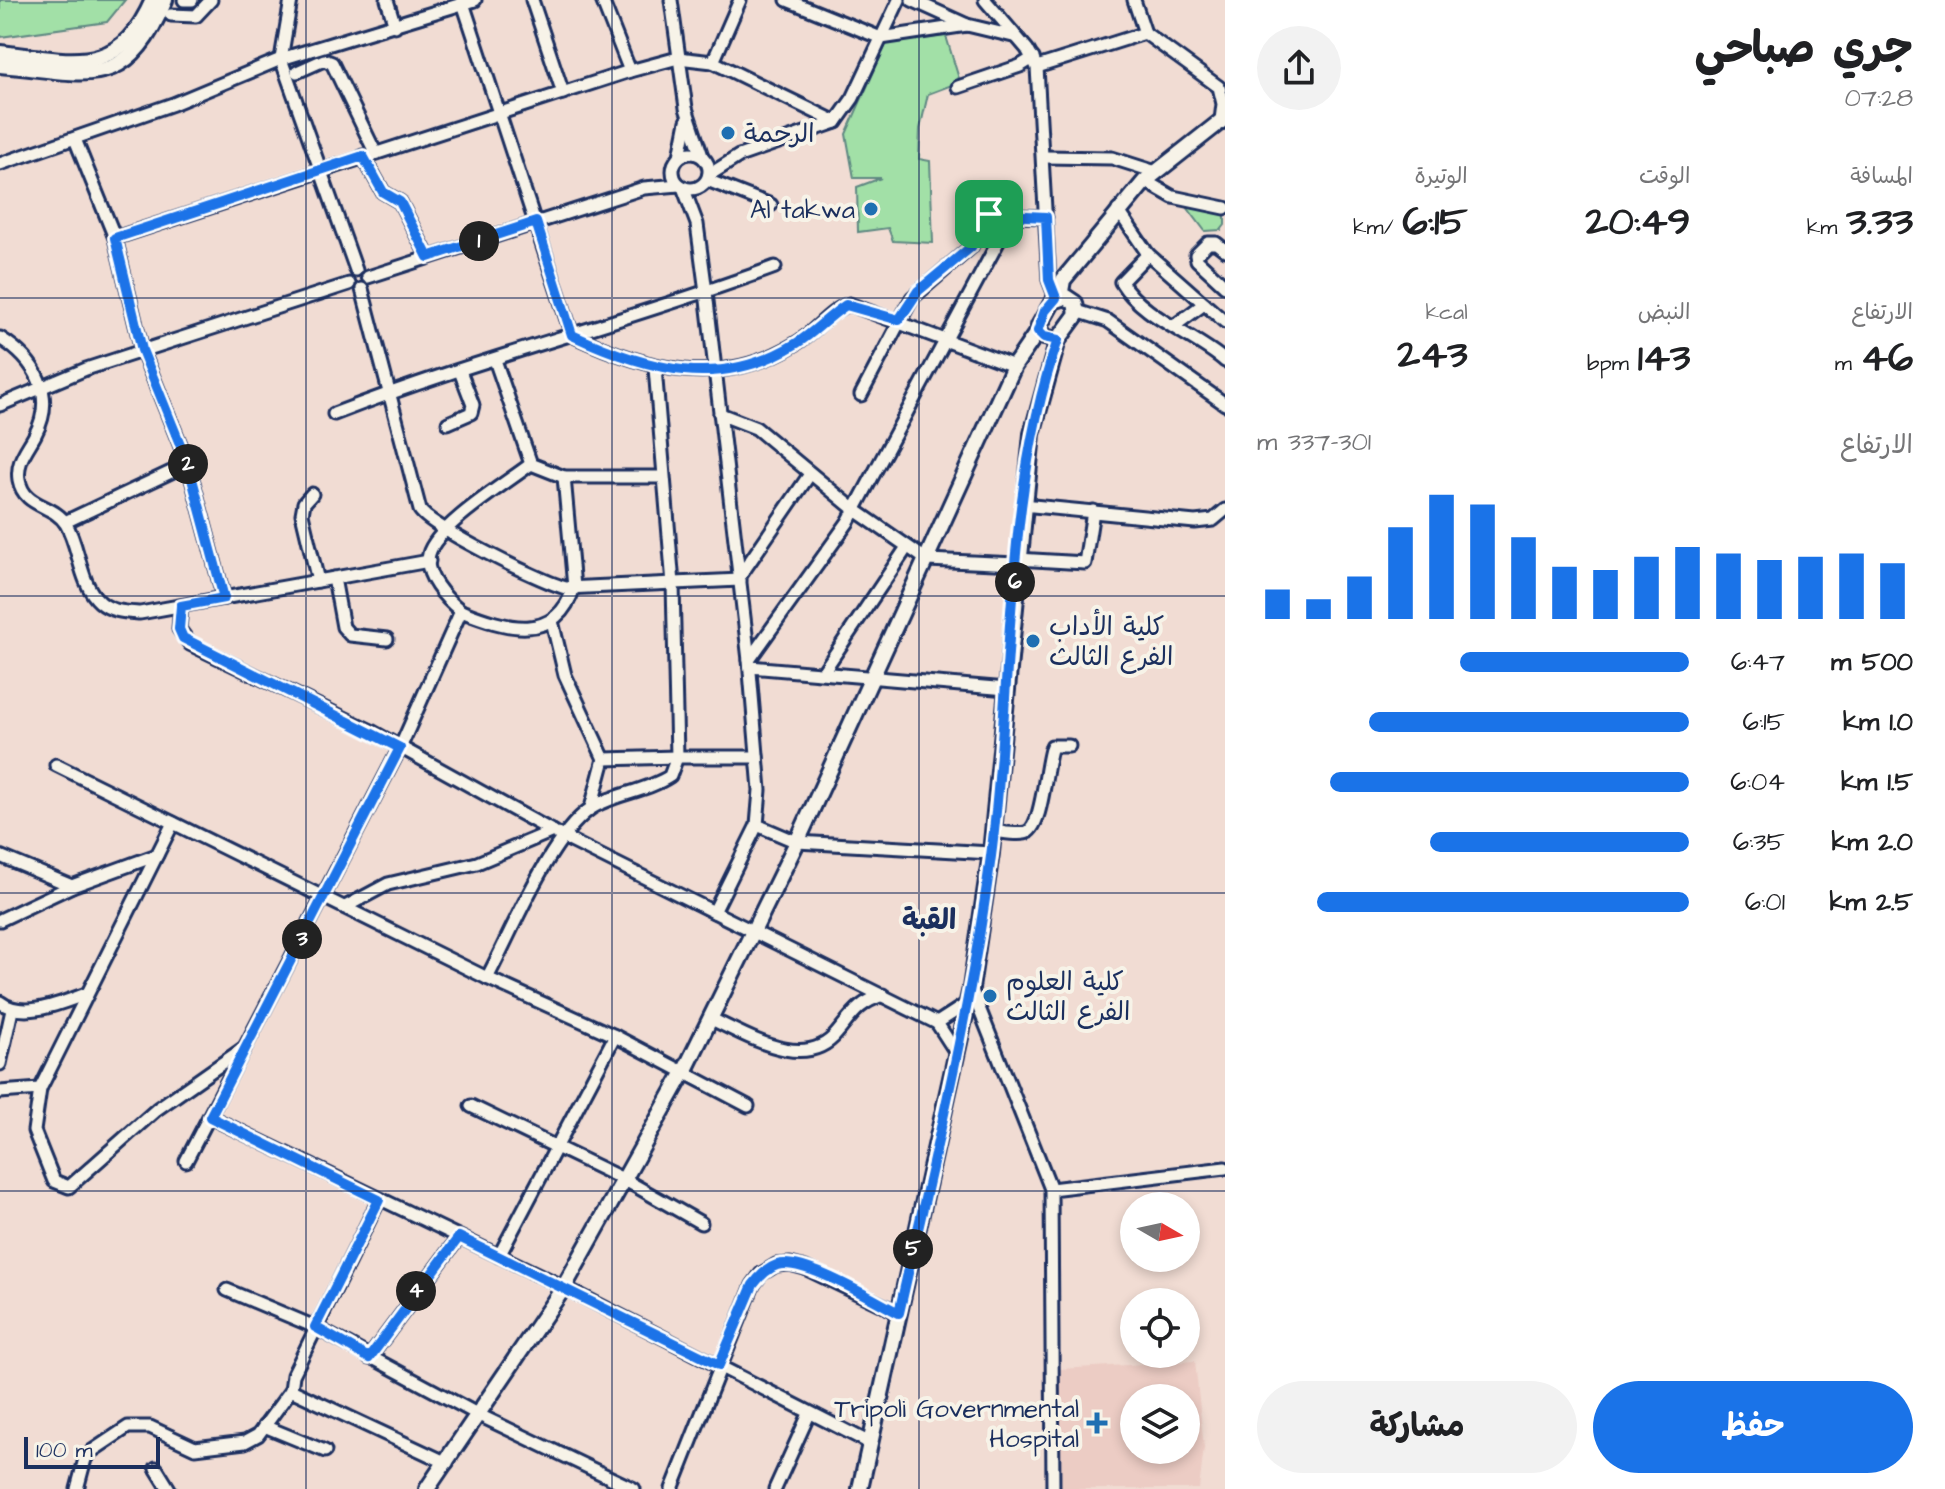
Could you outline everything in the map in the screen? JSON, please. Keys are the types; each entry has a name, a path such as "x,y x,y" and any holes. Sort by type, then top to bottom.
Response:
{"main road":[{"path":"0,53 105,57 129,42 157,3"},
{"path":"0,65 95,71 121,65 145,40 157,3"},
{"path":"427,1489 564,1287 684,1072 797,842 870,676 927,560 1014,366 1038,331 1045,311 1058,297 1063,280 1118,210 1150,176 1223,119"},
{"path":"860,1489 970,996 991,853 1017,562 1032,434 1058,340 1067,331 1077,311 1073,300 1058,297"},
{"path":"1038,331 1044,337 1058,340"}],"street":[{"path":"184,0 192,0"},
{"path":"171,15 196,16 211,0"},
{"path":"291,0 281,59 356,270 368,277"},
{"path":"387,0 395,26"},
{"path":"0,164 210,90 281,59 475,0"},
{"path":"532,0 563,93"},
{"path":"602,0 630,71"},
{"path":"671,0 688,116 703,157 706,180 697,224"},
{"path":"713,62 740,0"},
{"path":"787,0 881,38 967,25"},
{"path":"740,578 673,584 555,586 434,525 420,510 362,289 368,277 644,188 681,186 694,189 739,156 836,122 853,98 899,0"},
{"path":"912,0 967,25 1013,36"},
{"path":"985,0 1035,62 1044,157 1049,280 1058,297"},
{"path":"1134,0 1145,33 1214,82 1222,96 1223,119"},
{"path":"463,2 572,335"},
{"path":"958,87 1020,66 1145,33"},
{"path":"115,238 375,152 678,58 713,62 836,122"},
{"path":"297,72 324,60 332,63 375,152"},
{"path":"688,116 673,174 697,224 740,578 757,757 757,825 714,912"},
{"path":"75,139 115,238 142,350 188,464 224,598"},
{"path":"644,188 687,153 703,157 739,156"},
{"path":"363,156 383,192 400,202 428,257"},
{"path":"1044,157 1112,158 1150,176 1184,201 1225,208"},
{"path":"706,180 771,205"},
{"path":"1118,210 1148,254 1225,322"},
{"path":"861,395 899,320 918,291 971,247 989,214 1046,217"},
{"path":"749,664 855,510 944,338 1012,216"},
{"path":"1225,250 1216,243 1208,243 1196,255 1197,260 1225,286"},
{"path":"1148,254 1121,282 1174,326 1205,344 1225,361"},
{"path":"334,414 389,392 706,292 775,267"},
{"path":"356,270 350,274 349,284 353,289 362,289"},
{"path":"0,405 44,385 142,350 349,284"},
{"path":"1174,326 1204,304"},
{"path":"572,335 655,368 715,372 794,345 846,305 899,320 1014,366"},
{"path":"1077,311 1108,321 1225,404"},
{"path":"0,338 19,353 44,385 43,415 22,454 19,480 34,504 65,522 91,591 100,602 119,612 140,613 429,561"},
{"path":"495,360 531,464 564,477 662,477"},
{"path":"345,907 388,884 477,863 558,834 591,808 665,780 673,771 677,757 673,584 655,368"},
{"path":"448,423 471,413 473,405 460,371"},
{"path":"720,414 756,428 855,510 927,560 1085,563 1093,511"},
{"path":"65,522 188,464"},
{"path":"531,464 446,530 429,552 436,583 461,611 524,628 552,621 570,602 574,587 564,477"},
{"path":"740,578 810,474"},
{"path":"312,494 304,503 302,514 318,581"},
{"path":"1023,505 1195,522 1213,520 1225,510"},
{"path":"823,672 907,547"},
{"path":"334,578 343,627 350,635 387,639"},
{"path":"181,606 179,629 190,644 306,698 558,834 937,1023 957,1054"},
{"path":"186,1161 400,748 461,611"},
{"path":"552,621 565,675 604,759 591,808"},
{"path":"749,664 1007,689"},
{"path":"993,831 1024,834 1033,829 1038,820 1046,761 1052,746 1069,746"},
{"path":"604,759 757,757"},
{"path":"56,765 487,978 615,1036 748,1106"},
{"path":"173,823 40,1089 34,1131 54,1181 69,1187 157,1109 248,1044"},
{"path":"757,825 797,842 991,853"},
{"path":"487,978 558,834"},
{"path":"0,920 72,886 157,855"},
{"path":"0,856 72,886"},
{"path":"0,1002 12,1010 25,1011 86,994"},
{"path":"711,1019 779,1049 802,1050 825,1043 836,1035 856,1007 883,995"},
{"path":"937,1023 970,996 1051,1189 1053,1489"},
{"path":"0,1064 12,1010"},
{"path":"499,1256 615,1036"},
{"path":"0,1092 40,1089"},
{"path":"471,1106 625,1180 701,1223"},
{"path":"210,1117 564,1287 870,1443"},
{"path":"1051,1189 1225,1168"},
{"path":"77,1489 85,1459 128,1427 150,1427 195,1448 210,1449 245,1442 258,1435 291,1390 293,1375 315,1327 379,1200"},
{"path":"369,1358 459,1237"},
{"path":"672,1489 719,1365 753,1285 761,1274 776,1265 805,1268 899,1313"},
{"path":"227,1290 315,1327 479,1415 634,1489"},
{"path":"291,1390 447,1463"},
{"path":"775,1489 809,1414"},
{"path":"264,1426 325,1451"},
{"path":"156,1468 169,1489"}],"shaded area":[{"name":"Tripoli Governmental Hospital","path":"1120,1365 1120,1368 1196,1368 1197,1384 1120,1384 1120,1464 1200,1464 1200,1409 1204,1448 1199,1489 1058,1489 1060,1369"}],"green space":[{"path":"0,0 125,0 107,22 0,37"},
{"path":"946,36 960,82 928,94 920,129 919,159 930,161 933,243 893,241 888,228 858,232 857,187 881,178 854,178 846,134 887,42"},
{"path":"1184,203 1225,215 1225,225 1221,230 1205,231"}],"place":[{"name":"الرحمة","path":"728,133"},
{"name":"Al takwa","path":"871,209"},
{"name":"كلية الأداب الفرع الثالث","path":"1033,641"},
{"name":"كلية العلوم الفرع الثالث","path":"990,996"},
{"name":"Tripoli Governmental Hospital","path":"1097,1423"}],"district":[{"name":"القبة","path":"929,919"}],"route":[{"path":"363,156 383,192 400,202 428,257 536,222 572,335 655,368 715,372 762,359 794,345 849,304 899,320 918,291 971,247 989,214 1046,217 1049,280 1056,298 1045,311 1038,331 1044,337 1058,340 1032,434 1017,559 991,853 971,988 899,1313 805,1268 790,1264 776,1265 761,1274 753,1285 719,1365 459,1237 418,1287 369,1358 315,1327 379,1200 210,1117 400,748 306,698 205,652 183,638 179,629 181,606 224,598 188,464 142,350 115,238 363,156"}]}
